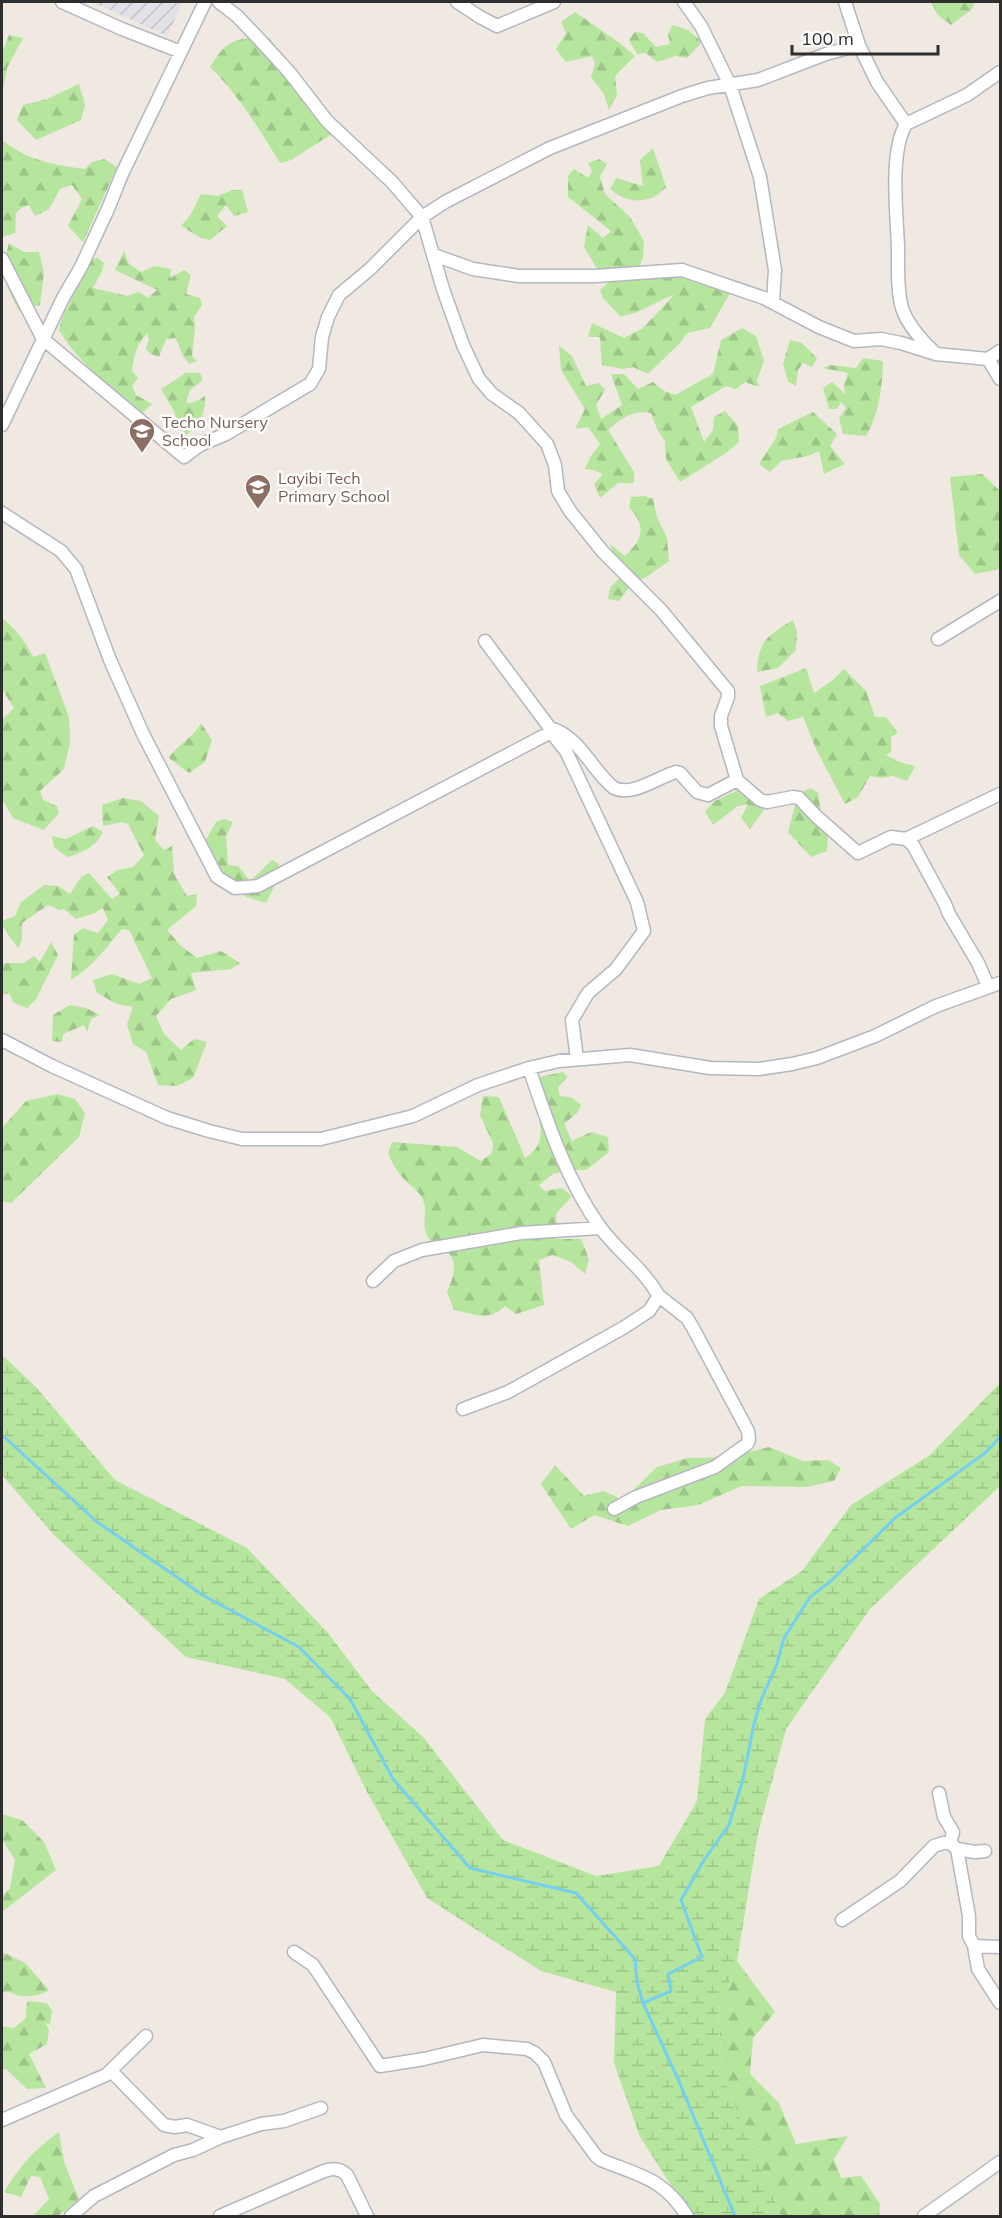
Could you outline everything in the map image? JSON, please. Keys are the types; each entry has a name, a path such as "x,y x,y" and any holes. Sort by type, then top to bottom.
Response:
{"street":[{"path":"62,2 181,52"},
{"path":"2,425 108,209 122,174 205,2"},
{"path":"219,2 260,39 327,121 392,182 422,217 442,289 463,345 479,379 492,394 519,412 547,444 555,465 558,490 570,511 603,552 661,610 718,680 726,686 728,697 721,716 721,726 737,780 760,800 767,802 799,798 858,853 891,837 906,839 913,845 949,914 970,948 988,986"},
{"path":"457,2 497,26 554,2"},
{"path":"684,2 701,26 730,85 760,177 774,270 772,302"},
{"path":"845,2 859,45 877,82 906,124"},
{"path":"2,259 43,339 184,457 200,445 226,434 310,384 319,369 322,337 328,317 339,295 370,269 422,217 445,202 550,148 682,96 708,88 758,80 826,54 859,45"},
{"path":"936,354 927,346 901,305 896,189 899,144 906,124 967,95 1000,72"},
{"path":"434,255 473,269 519,276 595,276 682,270 698,273 772,302 819,327 854,341 881,339 936,354 988,359 1000,351"},
{"path":"988,359 1000,379"},
{"path":"2,513 61,550 76,569 110,660 143,734 217,877 235,888 258,886 551,732 566,751 637,902 644,931 616,969 588,993 572,1020 577,1059"},
{"path":"938,639 1000,601"},
{"path":"485,641 550,728 573,740 609,784 618,790 622,792 636,788 676,772 680,773 697,792 708,795 737,780"},
{"path":"906,839 1000,794"},
{"path":"2,1040 52,1066 167,1118 242,1139 321,1139 412,1116 478,1085 529,1068 577,1059 630,1055 710,1068 731,1069 759,1069 792,1064 826,1055 875,1036 936,1006 1000,983"},
{"path":"529,1068 560,1153 600,1228 641,1270 659,1296 687,1318 748,1431 747,1444 716,1467 636,1497 614,1509"},
{"path":"373,1281 394,1261 422,1250 521,1233 600,1228"},
{"path":"463,1409 508,1392 623,1328 649,1311 659,1296"},
{"path":"939,1793 944,1817 953,1832 969,1916 969,1936 974,1946 978,1969 1000,2003"},
{"path":"842,1920 900,1881 934,1846 943,1843 975,1852 985,1851"},
{"path":"974,1946 1000,1947"},
{"path":"294,1952 313,1965 380,2066 424,2059 483,2045 520,2047 535,2053 544,2062 566,2115 596,2156 649,2178 670,2193 687,2217"},
{"path":"2,2120 106,2075 146,2036"},
{"path":"111,2071 164,2125 175,2127 187,2125 221,2137"},
{"path":"71,2217 94,2196 174,2155 193,2150 230,2132 284,2121 321,2108"},
{"path":"924,2217 1000,2162"},
{"path":"220,2217 324,2171 335,2169 342,2170 346,2175 367,2217"}],"shaded area":[{"path":"92,2 183,2 167,36"}],"green space":[{"path":"931,2 975,2 971,10 951,25 938,15"},
{"path":"575,12 635,56 615,76 617,95 609,110 604,94 591,77 595,64 592,56 566,62 556,49 566,33 561,22"},
{"path":"673,25 688,30 702,42 687,58 676,56 657,62 646,53 637,54 629,40 635,32 643,33 656,47 670,44 668,34"},
{"path":"9,35 23,38 7,68 2,95 2,45 4,48"},
{"path":"259,36 270,39 320,106 335,132 291,160 280,163 239,101 210,67 225,47 241,39"},
{"path":"79,84 85,105 81,120 36,140 17,120 23,105 47,99"},
{"path":"2,140 31,157 51,163 85,169 92,162 104,159 117,167 83,242 68,226 82,199 72,185 60,189 49,209 35,216 29,205 21,208 16,213 15,233 2,237"},
{"path":"653,148 666,187 660,193 646,199 631,200 610,189 616,178 643,186 640,160"},
{"path":"599,159 607,164 600,177 605,194 630,217 644,241 643,257 636,276 671,275 705,279 732,290 710,328 687,333 680,343 648,374 633,367 622,369 602,365 600,337 588,337 592,323 624,338 643,328 674,295 634,313 620,316 603,298 600,290 610,281 596,267 584,247 588,225 603,238 611,231 568,197 568,176 574,169 588,178 592,171 588,163"},
{"path":"232,190 242,190 248,212 234,216 226,205 217,216 227,226 210,240 201,238 181,226 191,214 201,194 218,196"},
{"path":"9,243 24,252 39,252 44,273 40,305 19,311 5,278"},
{"path":"124,251 129,264 141,272 154,266 171,269 170,278 184,270 191,275 186,294 200,298 202,305 194,317 192,356 197,361 189,364 176,338 166,339 159,357 146,349 149,339 147,333 141,341 132,371 138,378 132,386 136,395 152,404 141,414 86,365 59,330 90,259 98,258 104,263 93,288 127,296 139,292 148,298 157,290 115,270"},
{"path":"742,328 756,336 764,361 757,380 759,387 745,382 736,389 726,386 691,407 704,442 713,430 714,417 725,411 738,426 739,442 726,453 680,482 666,459 665,441 651,413 628,416 608,430 634,472 634,483 618,483 600,498 594,484 603,474 585,469 600,444 588,427 575,429 585,409 561,370 559,346 572,356 586,386 599,383 605,390 596,405 601,419 622,405 611,374 624,374 638,389 653,382 664,391 675,395 713,374 721,340"},
{"path":"790,340 802,343 817,358 812,367 803,363 798,370 796,386 788,381 783,364"},
{"path":"863,358 883,361 877,409 866,436 843,434 839,418 846,408 841,402 837,409 829,409 823,388 832,382 845,394 844,384 848,373 823,368 830,365 856,368"},
{"path":"186,373 200,373 203,380 190,390 186,403 195,402 205,396 205,403 201,419 185,436 177,425 175,413 161,389"},
{"path":"813,412 837,434 830,446 845,464 824,474 819,451 808,456 781,461 770,472 759,464 776,438 778,429"},
{"path":"982,474 1000,491 1000,569 975,574 959,555 950,477"},
{"path":"645,496 653,499 657,517 667,538 669,561 645,578 633,582 619,601 608,599 610,588 620,577 609,562 612,550 610,544 625,556 636,544 641,533 640,527 635,514 629,507 631,497"},
{"path":"2,618 20,636 33,657 45,653 69,717 70,743 64,769 40,791 43,800 57,806 59,813 44,830 13,818 2,799 2,720 14,708 2,689"},
{"path":"793,620 797,632 796,650 778,668 757,672 760,653 766,640"},
{"path":"806,668 814,693 844,669 866,691 875,717 886,717 898,733 891,737 891,752 886,755 899,762 915,766 907,781 893,776 880,778 870,776 858,797 845,804 817,751 803,717 788,721 778,713 766,717 760,686"},
{"path":"201,723 212,740 205,762 189,773 169,758"},
{"path":"749,785 764,810 750,829 741,818 748,804 738,806 713,825 705,811 715,801"},
{"path":"811,788 818,793 822,818 828,835 827,851 811,857 788,832 798,794"},
{"path":"123,798 141,801 159,816 155,840 164,850 172,846 174,874 187,896 197,894 196,906 167,930 181,946 197,958 221,951 240,963 231,969 191,973 196,990 171,999 156,1016 164,1034 181,1050 194,1039 207,1042 193,1078 177,1086 158,1085 146,1052 133,1044 127,1024 133,1007 117,1004 97,993 93,980 112,974 139,984 152,978 129,930 122,929 92,963 71,980 74,935 83,928 98,933 108,920 103,908 76,919 64,909 60,910 48,905 22,923 22,940 18,948 2,925 2,921 15,916 21,902 44,885 58,886 70,894 81,877 89,873 112,899 120,894 107,877 118,870 133,867 144,855 128,824 122,822 103,826 102,805"},
{"path":"224,819 233,822 226,836 228,865 238,866 250,881 272,860 279,864 274,887 266,903 247,897 225,885 203,845 216,822"},
{"path":"93,826 103,832 97,842 83,851 67,857 54,847 52,836 66,839"},
{"path":"51,942 58,955 36,999 27,1008 14,1003 9,993 2,995 3,963 24,963 34,956 40,962"},
{"path":"70,1005 86,1008 100,1015 91,1019 87,1032 84,1025 63,1034 62,1042 52,1041 53,1015"},
{"path":"563,1072 568,1077 558,1087 560,1096 571,1097 581,1105 577,1113 564,1124 572,1141 591,1132 608,1137 609,1152 586,1170 570,1170 553,1174 539,1185 545,1191 562,1188 572,1196 556,1214 557,1239 581,1239 589,1259 585,1274 571,1262 553,1255 539,1260 544,1305 516,1314 505,1306 487,1315 454,1310 447,1292 454,1264 450,1254 431,1242 427,1235 425,1205 393,1164 388,1153 392,1142 457,1147 481,1161 492,1153 493,1143 480,1115 483,1096 499,1097 525,1158 537,1146 540,1139 536,1098 539,1077"},
{"path":"57,1094 75,1099 85,1113 79,1137 11,1203 2,1201 2,1128 26,1101"},
{"path":"2,1355 35,1386 115,1480 247,1548 328,1633 372,1691 424,1738 503,1840 596,1876 659,1866 697,1801 705,1719 725,1693 759,1599 802,1571 851,1505 930,1455 1000,1383 1000,1486 870,1609 786,1729 758,1833 737,1961 718,2014 723,2077 781,2216 691,2216 640,2137 614,2063 616,1992 541,1971 427,1898 367,1792 330,1717 285,1679 186,1657 54,1535 2,1475"},
{"path":"769,1447 803,1461 828,1460 841,1468 834,1481 807,1487 742,1486 698,1505 661,1510 628,1526 594,1515 571,1529 541,1484 555,1465 584,1496 604,1491 623,1500 657,1467 688,1458 729,1457"},
{"path":"2,1814 22,1820 44,1842 56,1870 2,1912 2,1896 10,1888 15,1860 2,1839"},
{"path":"2,1952 25,1963 49,1990 28,1996 2,1993"},
{"path":"737,1961 775,2012 753,2038 750,2074 779,2103 796,2144 848,2136 834,2159 841,2178 861,2176 880,2204 879,2216 781,2216 723,2077 718,2014"},
{"path":"27,2001 47,2003 52,2011 50,2025 45,2022 49,2030 47,2044 29,2054 46,2088 27,2089 6,2069 2,2069 2,2026 14,2028 26,2018"},
{"path":"59,2132 64,2162 79,2199 58,2216 33,2216 49,2199 40,2177 31,2176 21,2197 4,2192 28,2159"}],"waterway":[{"path":"2,1435 96,1521 204,1596 299,1647 350,1699 393,1779 470,1868 576,1893 635,1959 637,1982 643,2003 678,2079 735,2216"},
{"path":"643,2003 671,1991 668,1974 702,1957 681,1900 704,1860 729,1825 743,1779 761,1700 777,1664 784,1638 810,1597 832,1580 895,1518 985,1453 1000,1437"}],"place":[{"name":"Techo Nursery School","path":"142,454"},
{"name":"Layibi Tech Primary School","path":"258,510"}]}
